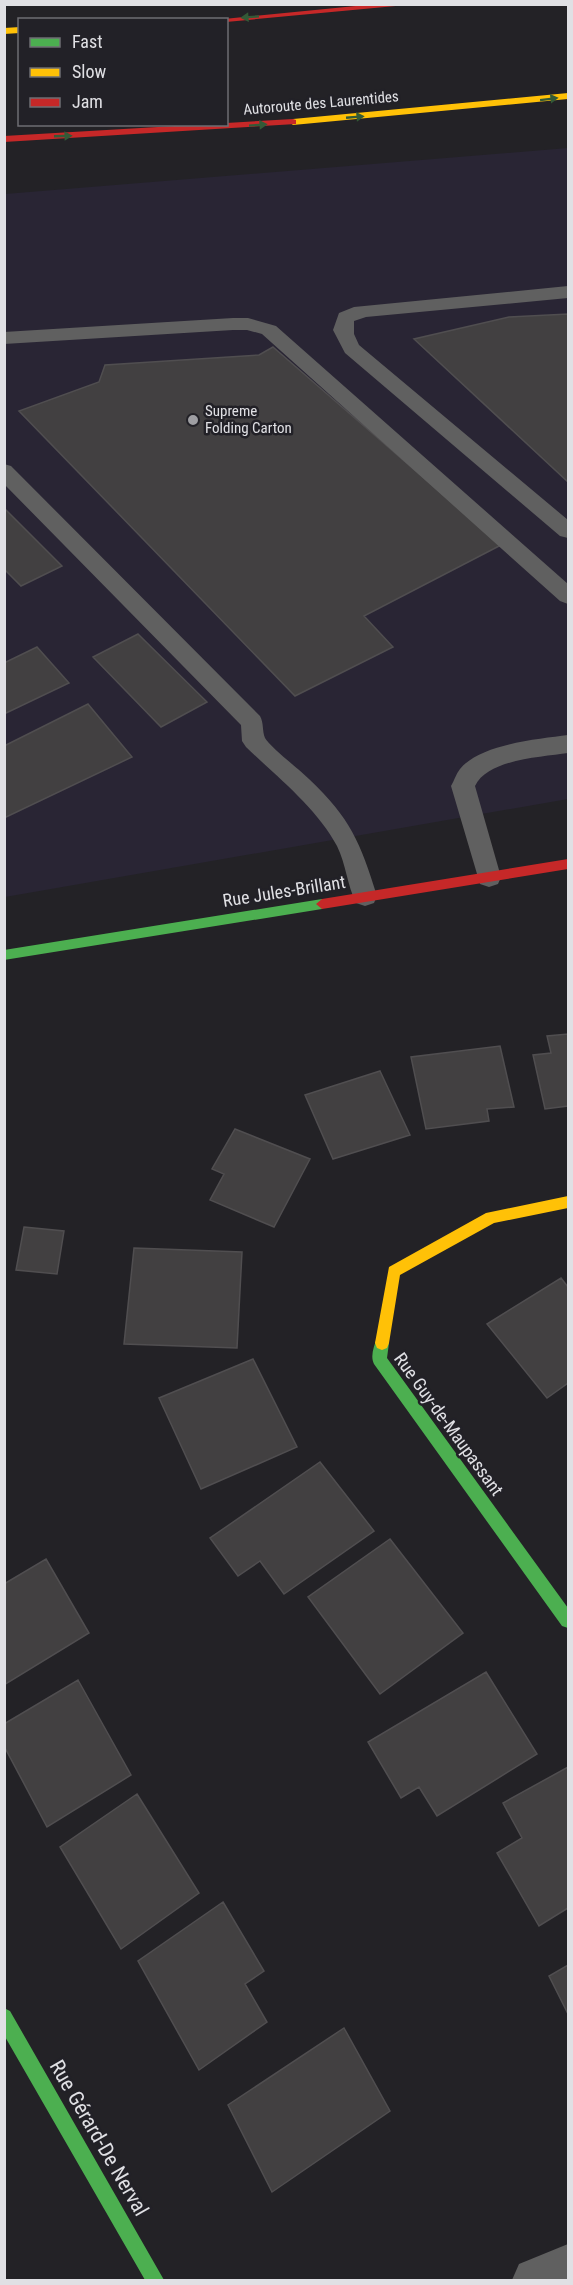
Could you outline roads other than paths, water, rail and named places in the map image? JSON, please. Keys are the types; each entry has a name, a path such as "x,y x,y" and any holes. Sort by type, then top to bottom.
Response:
{"main road":[{"path":"228,19 413,4"},
{"name":"Autoroute des Laurentides","path":"4,138 261,125 568,96"},
{"name":"Rue Jules-Brillant","path":"4,955 568,864"},
{"name":"Rue Guy-de-Maupassant","path":"568,1202 491,1217 394,1271 379,1359 568,1620"},
{"name":"Rue Gérard-De Nerval","path":"4,2017 155,2280"}],"street":[{"path":"535,2280 568,2267"}],"lane":[{"path":"568,292 366,311 346,317 342,329 352,349 568,531"},
{"path":"4,338 233,324 248,324 269,330 568,596"},
{"path":"4,471 252,722 254,741 332,818 342,833 351,849 365,897"},
{"path":"489,877 463,786 464,778 494,759 516,752 568,744"}],"place":[{"name":"Supreme Folding Carton","path":"193,420"}]}
